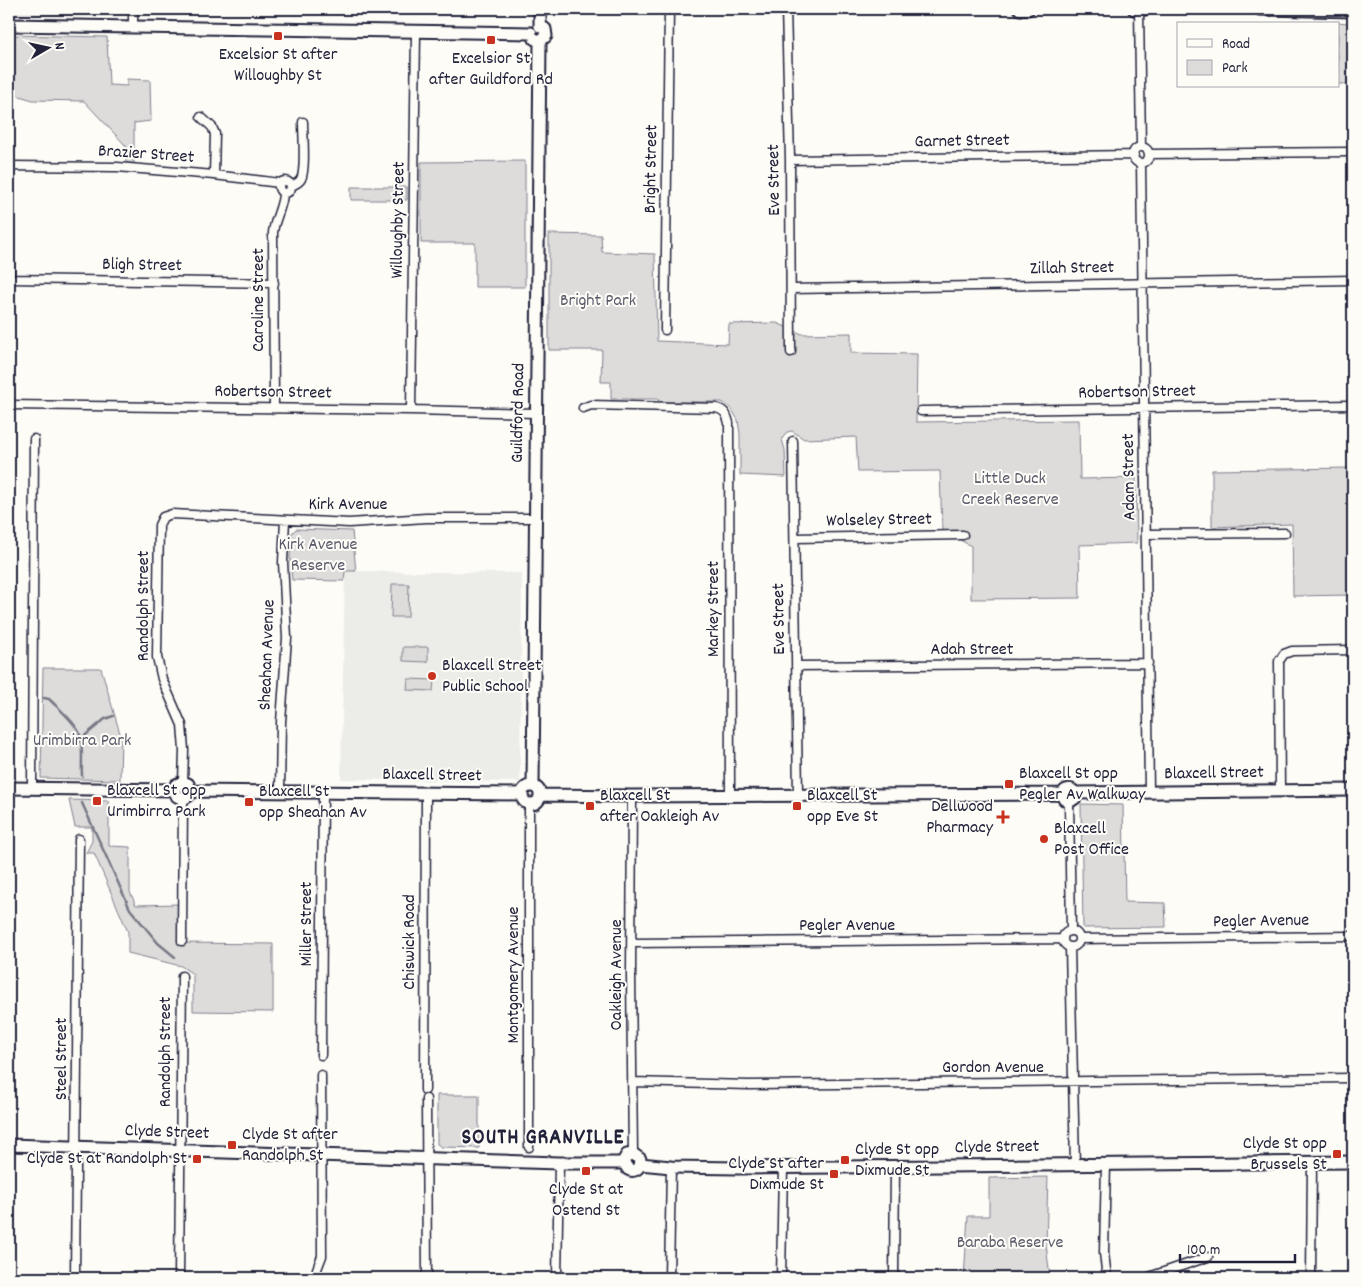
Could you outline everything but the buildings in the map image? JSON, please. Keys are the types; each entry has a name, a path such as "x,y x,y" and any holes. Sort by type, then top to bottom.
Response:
{"street":[{"path":"133,9 133,27"},
{"name":"Guildford Road","path":"537,790 535,518 537,33 540,9"},
{"name":"Bright Street","path":"665,330 669,9"},
{"name":"Eve Street","path":"786,9 790,160 791,352"},
{"path":"1020,9 1028,9"},
{"path":"1134,9 1145,9"},
{"path":"1139,9 1141,147"},
{"path":"1260,9 1353,11"},
{"path":"9,25 537,33"},
{"name":"Willoughby Street","path":"412,410 416,32"},
{"path":"201,117 212,127 215,134 214,175"},
{"path":"291,186 286,180 280,183 279,188 282,193 290,191 291,186 299,181 303,173 303,122"},
{"path":"1141,147 1146,148 1149,154 1148,159 1141,163 1136,161 1134,155 1137,149 1141,147"},
{"path":"1149,154 1353,152"},
{"name":"Garnet Street","path":"790,160 1134,155"},
{"name":"Adam Street","path":"1141,163 1149,792"},
{"path":"9,166 9,279"},
{"name":"Brazier Street","path":"9,166 117,167 214,175 280,183"},
{"name":"Caroline Street","path":"274,408 274,229 275,219 282,201 282,193"},
{"name":"Bligh Street","path":"9,279 274,283"},
{"name":"Zillah Street","path":"791,289 1353,280"},
{"name":"Robertson Street","path":"9,405 536,413"},
{"name":"Robertson Street","path":"921,411 1353,405"},
{"name":"Markey Street","path":"583,408 591,406 716,408 722,409 729,423 730,796"},
{"path":"32,788 34,439"},
{"name":"Eve Street","path":"793,441 798,796"},
{"name":"Kirk Avenue","path":"163,516 172,514 349,523 442,518 535,518"},
{"name":"Randolph Street","path":"163,516 159,525 157,657 160,672 182,726 184,750 179,786"},
{"name":"Sheahan Avenue","path":"280,792 281,722 287,638 283,562 285,520"},
{"path":"1146,534 1285,533"},
{"name":"Wolseley Street","path":"794,538 964,534"},
{"path":"1280,790 1279,661 1284,654 1292,651 1353,650"},
{"name":"Adah Street","path":"796,666 1148,663"},
{"path":"9,788 179,786 188,784 191,788 187,795 182,941"},
{"path":"526,799 524,788 530,786 537,790"},
{"name":"Blaxcell Street","path":"537,790 632,796 1069,796 1149,792 1353,790"},
{"name":"Blaxcell Street","path":"187,795 280,792 426,794 526,799"},
{"name":"Miller Street","path":"321,1055 323,793"},
{"name":"Chiswick Road","path":"425,1090 426,794"},
{"name":"Oakleigh Avenue","path":"632,796 633,1154"},
{"path":"1069,796 1071,931"},
{"name":"Montgomery Avenue","path":"526,799 529,1147"},
{"name":"Steel Street","path":"75,1278 79,839"},
{"path":"1071,931 1077,934 1079,939 1075,946 1070,947 1064,944 1063,937 1066,932 1071,931"},
{"name":"Pegler Avenue","path":"1079,939 1353,936"},
{"name":"Pegler Avenue","path":"632,943 1063,939"},
{"path":"1070,947 1075,1165"},
{"name":"Randolph Street","path":"179,1278 182,976"},
{"path":"317,1269 322,1256 321,1075"},
{"name":"Gordon Avenue","path":"632,1082 749,1085 1353,1078"},
{"path":"426,1099 427,1278"},
{"name":"Clyde Street","path":"9,1145 559,1163 624,1163"},
{"path":"636,1154 640,1158 638,1169 633,1171 628,1169 624,1163 627,1155 636,1154"},
{"path":"1311,1278 1312,1162"},
{"name":"Clyde Street","path":"640,1164 671,1167 783,1168 1353,1162"},
{"path":"557,1278 559,1163"},
{"path":"1106,1164 1104,1241 1107,1278"},
{"path":"894,1278 895,1166"},
{"path":"669,1278 671,1167"},
{"path":"781,1278 783,1168"},
{"path":"1146,1278 1208,1257"}],"shaded area":[{"path":"9,9 75,9 75,16 9,15"},
{"name":"Blaxcell Street Public School","path":"345,571 522,573 520,782 341,779"}],"green space":[{"path":"1340,22 1353,23 1353,84 1340,84"},
{"path":"9,35 107,37 109,85 127,86 127,79 150,80 151,121 134,123 134,163 126,163 126,146 84,101 33,100 9,93"},
{"path":"525,161 525,287 475,287 475,243 421,243 421,162"},
{"path":"351,187 407,187 407,200 351,200"},
{"name":"Little Duck Creek Reserve","path":"549,234 601,235 602,252 655,254 657,341 728,344 729,324 777,323 802,334 851,333 851,353 917,354 916,422 1079,420 1080,479 1136,478 1137,543 1079,545 1080,598 971,599 971,546 942,530 940,471 858,472 856,437 804,439 792,431 787,432 782,439 785,450 786,477 740,475 738,420 731,408 722,402 659,402 658,399 611,399 611,382 601,382 602,350 549,350"},
{"path":"1353,468 1353,595 1293,596 1292,524 1212,527 1212,470"},
{"name":"Kirk Avenue Reserve","path":"296,529 352,531 356,571 345,571 344,581 292,580 290,557 292,533"},
{"path":"392,584 409,584 408,617 391,617"},
{"path":"403,647 428,647 428,662 403,661"},
{"name":"Urimbirra Park","path":"43,668 101,668 121,737 120,780 41,778"},
{"path":"408,679 434,680 433,691 407,690"},
{"path":"69,800 109,801 109,846 130,847 130,892 136,905 179,904 180,943 273,944 273,1012 193,1011 193,974 181,966 128,953 128,932 94,853 86,853 92,841 92,827 75,827"},
{"path":"1081,804 1123,805 1125,902 1165,903 1166,927 1083,928"},
{"path":"437,1095 479,1095 479,1148 441,1147 437,1144"},
{"name":"Baraba Reserve","path":"1048,1177 1046,1244 1050,1278 964,1278 968,1216 989,1216 989,1178"}],"waterway":[{"path":"44,698 49,699 61,710 79,732 82,748 82,776"},
{"path":"81,739 105,719 113,716"},
{"path":"82,803 130,909 158,943 175,957"}],"place":[{"name":"Excelsior St after Willoughby St","path":"278,36"},
{"name":"Excelsior St after Guildford Rd","path":"491,40"},
{"name":"Blaxcell Street Public School","path":"432,676"},
{"name":"Blaxcell St opp Pegler Av Walkway","path":"1009,784"},
{"name":"Blaxcell St opp Urimbirra Park","path":"97,801"},
{"name":"Blaxcell St opp Sheahan Av","path":"249,802"},
{"name":"Blaxcell St after Oakleigh Av","path":"590,806"},
{"name":"Blaxcell St opp Eve St","path":"797,806"},
{"name":"Dellwood Pharmacy","path":"1003,817"},
{"name":"Blaxcell Post Office","path":"1044,839"},
{"name":"Clyde St after Randolph St","path":"232,1145"},
{"name":"Clyde St opp Brussels St","path":"1337,1154"},
{"name":"Clyde St at Randolph St","path":"197,1159"},
{"name":"Clyde St opp Dixmude St","path":"845,1160"},
{"name":"Clyde St at Ostend St","path":"586,1171"},
{"name":"Clyde St after Dixmude St","path":"834,1174"}],"district":[{"name":"SOUTH GRANVILLE","path":"543,1138"}],"park label":[{"name":"Bright Park","path":"598,301"}]}
